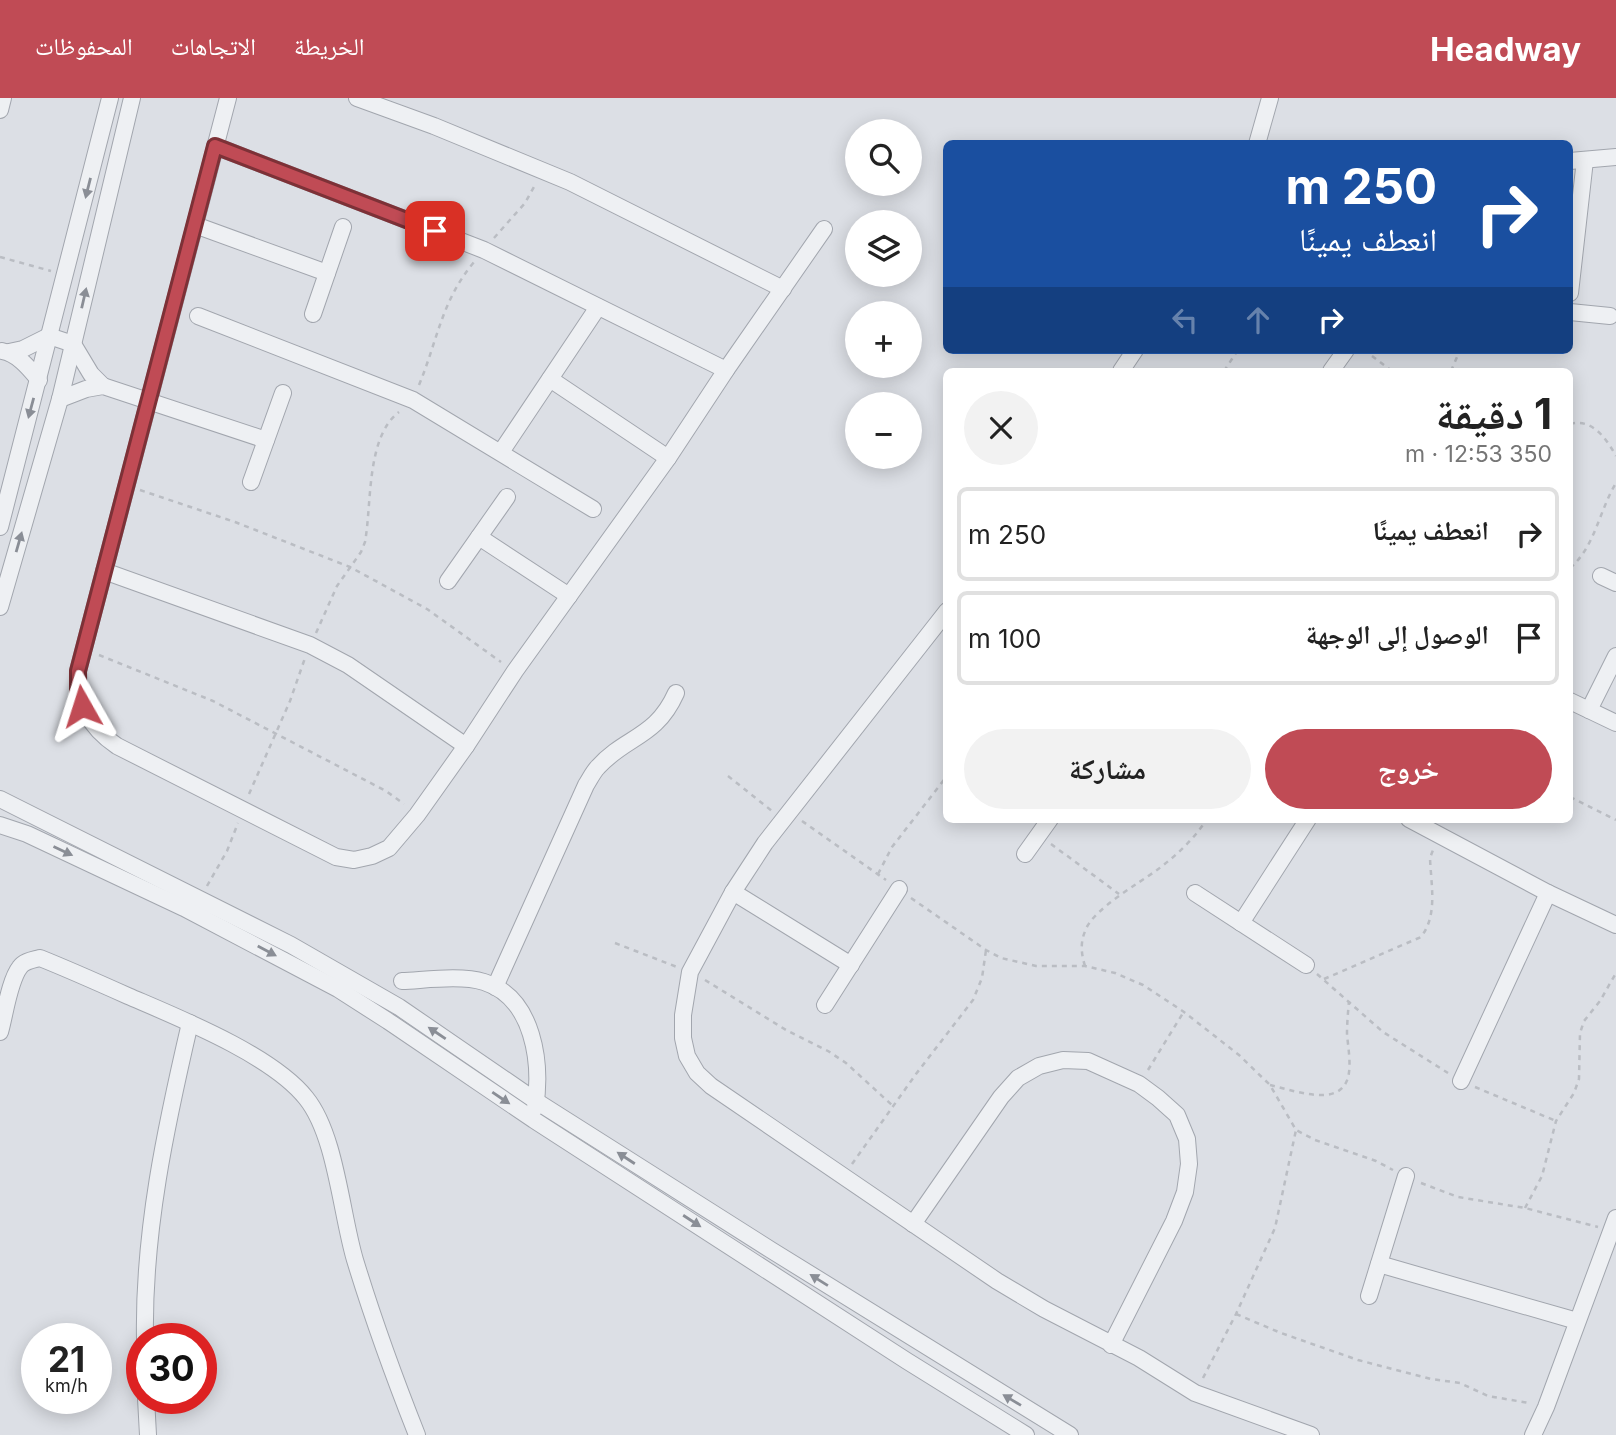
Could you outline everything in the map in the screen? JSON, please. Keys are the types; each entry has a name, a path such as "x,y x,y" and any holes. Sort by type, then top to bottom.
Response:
{"street":[{"path":"0,110 3,98"},
{"path":"0,527 110,98"},
{"path":"0,607 60,399 132,98"},
{"path":"228,98 78,671 78,689 90,722 102,736 117,746 336,857 354,860 372,856 388,848 417,815 515,671 668,458 824,229"},
{"path":"358,98 434,125 544,171 783,289"},
{"path":"1258,140 1270,98"},
{"path":"215,146 484,250 726,370"},
{"path":"97,152 118,157"},
{"path":"1573,236 1577,161 1616,157"},
{"path":"195,225 327,273"},
{"path":"313,314 343,227"},
{"path":"501,452 598,307"},
{"path":"1573,312 1610,316"},
{"path":"198,316 413,400 593,509"},
{"path":"5,351 30,346 49,336 73,344 91,374 103,386"},
{"path":"5,351 39,380"},
{"path":"550,379 668,458"},
{"path":"60,399 103,386 266,440"},
{"path":"250,482 283,393"},
{"path":"449,581 507,497"},
{"path":"479,537 569,596"},
{"path":"104,571 310,645 348,665 466,746"},
{"path":"943,616 785,816 733,892 691,972 683,1015 687,1056 697,1073 711,1086 1009,1288 1139,1358 1195,1393 1311,1435"},
{"path":"1589,710 1616,656"},
{"path":"495,987 586,785 598,767 659,721 676,693"},
{"path":"1573,702 1616,723"},
{"path":"0,799 291,945 400,1007 536,1101 771,1251 1070,1435"},
{"path":"1025,854 1047,823"},
{"path":"1241,923 1304,823"},
{"path":"1416,823 1548,893 1616,925"},
{"path":"0,825 27,834 184,908 286,961 388,1021 534,1120 907,1362 1026,1435"},
{"path":"825,1005 900,889"},
{"path":"733,892 851,965"},
{"path":"1195,893 1306,965"},
{"path":"1461,1081 1548,893"},
{"path":"0,1032 13,982 20,967 27,961 40,958 190,1023 278,1072 307,1099 326,1135 354,1257 386,1354 417,1435"},
{"path":"402,981 470,979 495,987 510,998 524,1017 534,1039 534,1120"},
{"path":"146,1323 151,1224 166,1123 190,1023"},
{"path":"913,1223 1001,1097 1018,1078 1039,1066 1075,1060 1088,1061 1139,1084 1177,1115 1187,1139 1189,1164 1185,1192 1174,1221 1111,1345"},
{"path":"1368,1296 1406,1176"},
{"path":"1533,1435 1614,1227"},
{"path":"1379,1265 1577,1321"},
{"path":"147,1414 148,1435"}],"path":[{"path":"200,898 227,851 332,596 365,542 376,446 392,417 413,400 429,361 444,309 460,279 525,203 544,171"},
{"path":"0,257 66,275"},
{"path":"1369,354 1388,368"},
{"path":"1573,423 1590,425 1600,432 1616,456"},
{"path":"1573,566 1587,548 1601,510 1616,483"},
{"path":"127,486 235,522 350,567 427,609 515,671"},
{"path":"84,649 195,692 386,791 417,815"},
{"path":"728,776 785,816 878,874 986,950 1018,963 1085,966 1115,973 1143,985 1184,1012 1239,1055 1270,1085 1296,1130 1315,1140 1376,1161 1434,1189 1458,1197 1614,1227"},
{"path":"878,874 892,847 943,781"},
{"path":"1573,798 1616,820"},
{"path":"1023,823 1120,895"},
{"path":"1085,966 1080,951 1086,927 1120,895 1158,869 1194,838 1204,823"},
{"path":"1324,979 1421,937 1429,928 1433,912 1430,858 1438,836"},
{"path":"615,943 691,972 805,1041 828,1051 846,1063 893,1106"},
{"path":"844,1175 973,1000 982,978 986,950"},
{"path":"1306,965 1364,1017 1403,1047 1461,1081 1556,1121"},
{"path":"1525,1208 1542,1175 1556,1121 1574,1093 1578,1079 1580,1033 1584,1021 1600,1001 1616,973"},
{"path":"1270,1085 1322,1095 1336,1092 1344,1086 1350,1072 1349,1001"},
{"path":"1139,1084 1184,1012"},
{"path":"1195,1393 1236,1314 1275,1228 1296,1130"},
{"path":"1236,1314 1358,1360 1431,1379 1460,1383 1488,1396 1546,1407"}],"route":[{"path":"82,706 78,671 215,146 435,231"}]}
